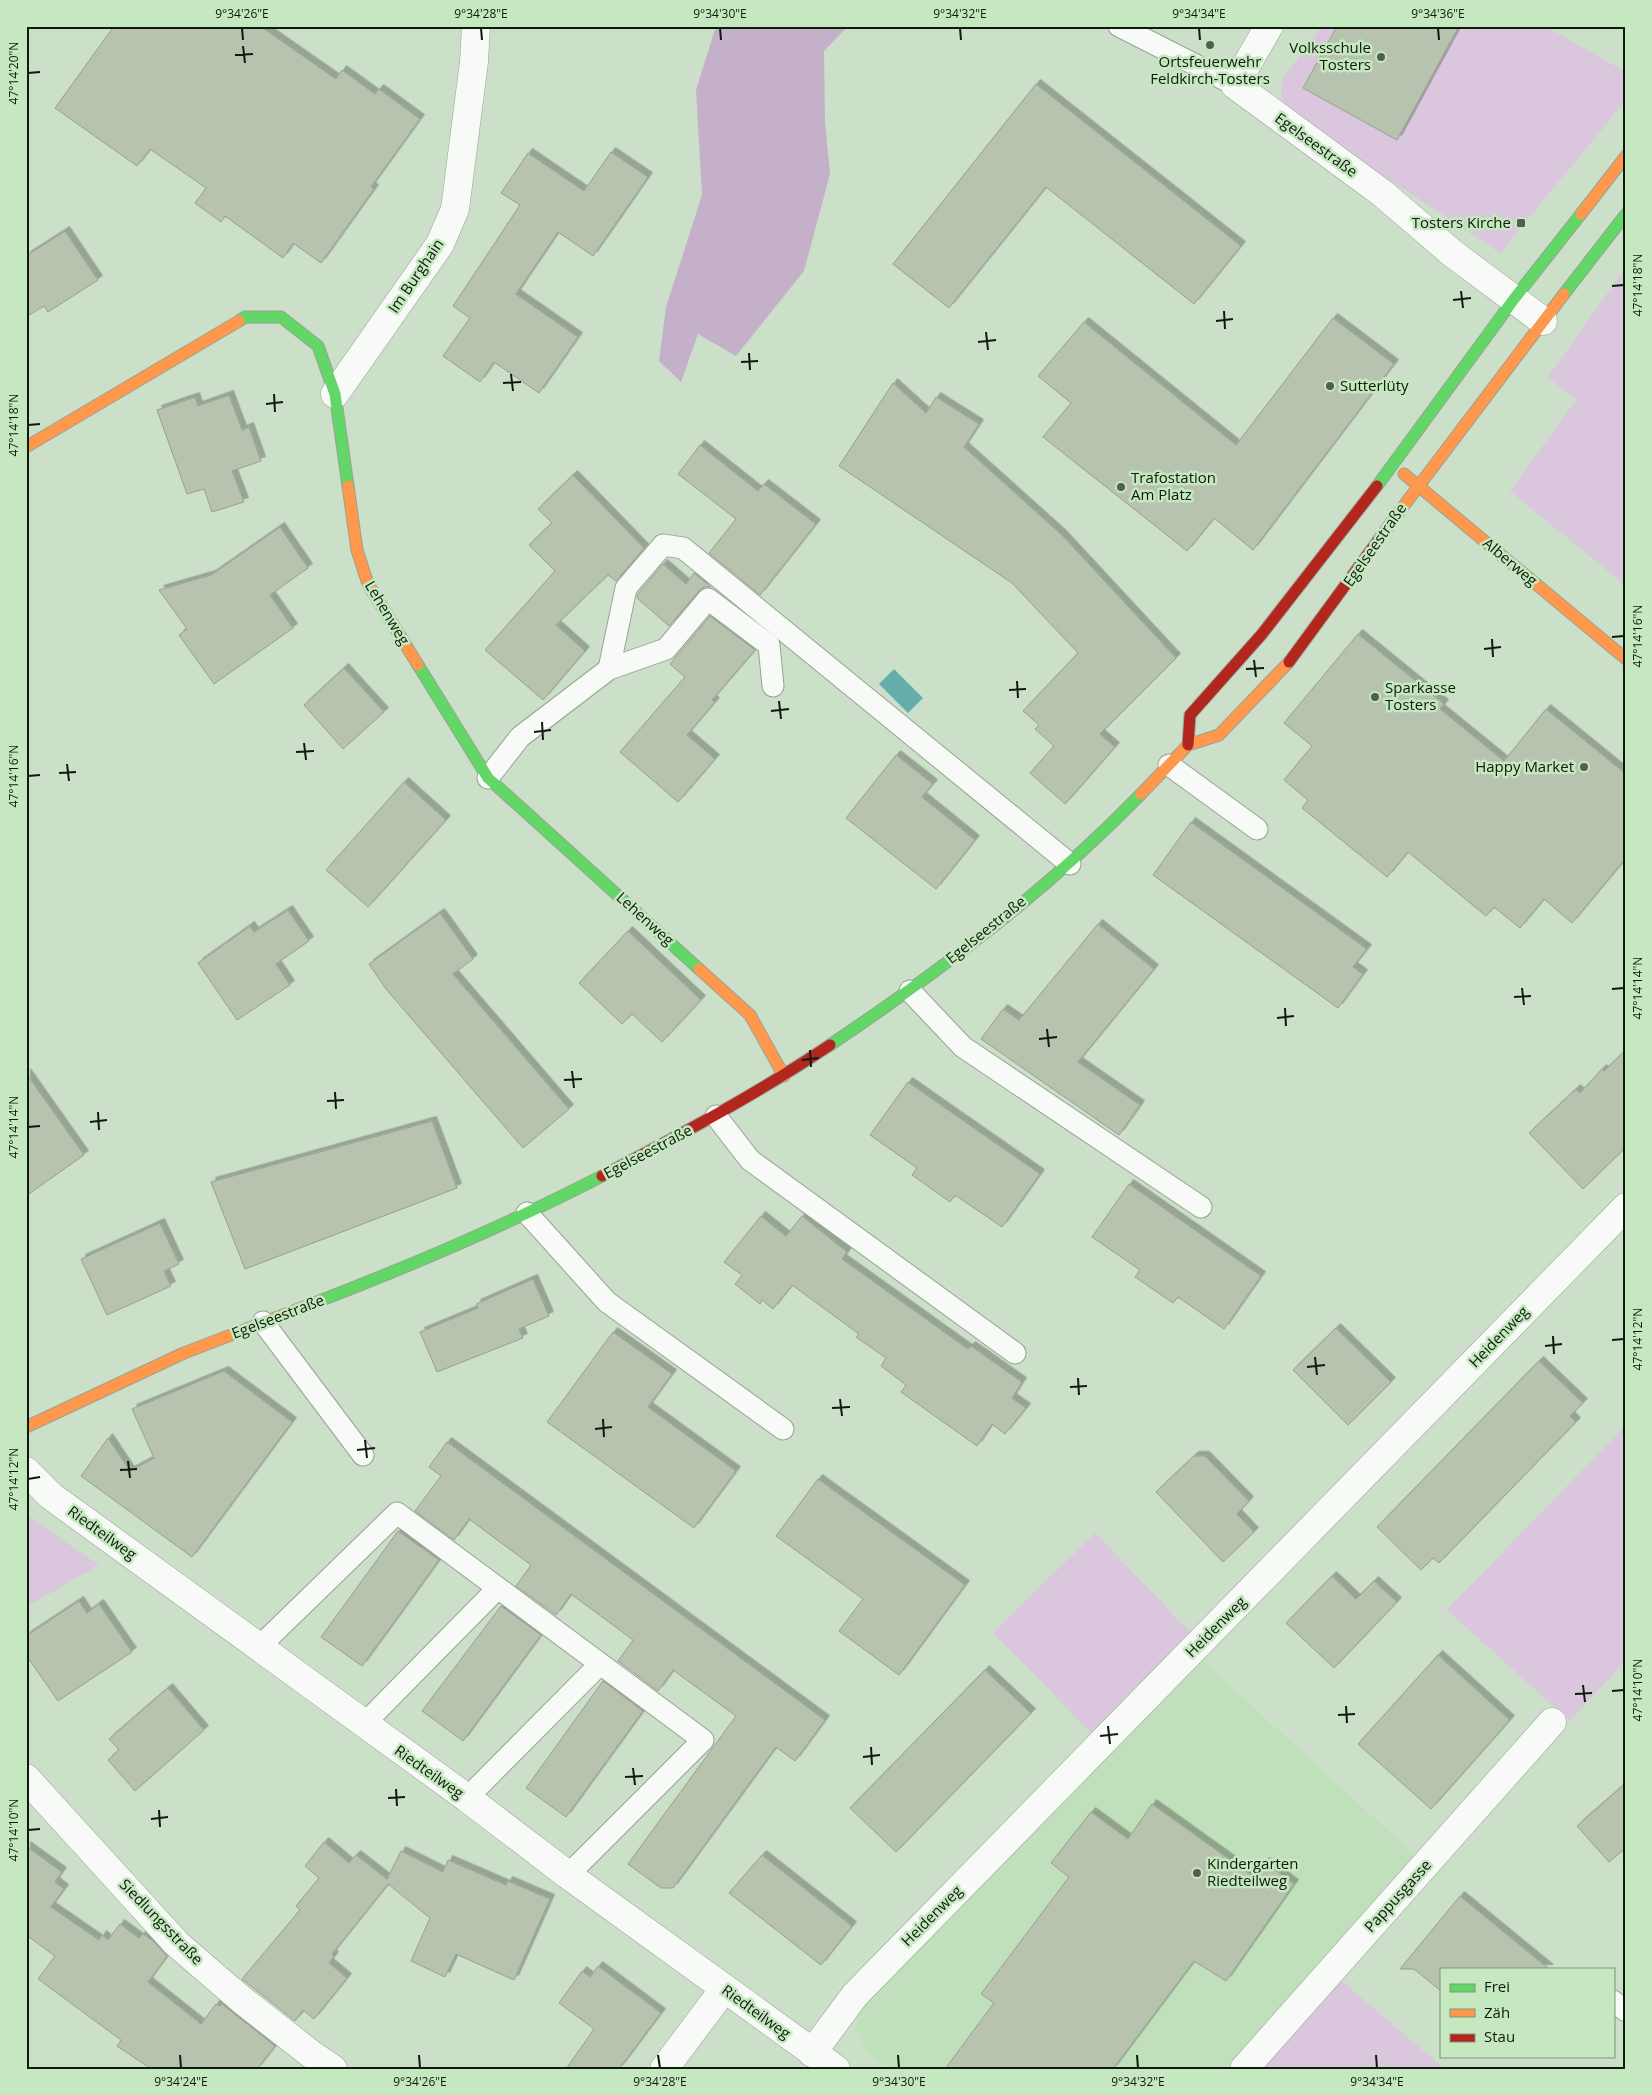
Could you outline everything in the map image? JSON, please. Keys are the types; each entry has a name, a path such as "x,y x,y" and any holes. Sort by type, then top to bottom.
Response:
{"street":[{"name":"Im Burghain","path":"336,394 440,244 456,209 474,62 476,26"},
{"path":"1235,85 1269,26"},
{"name":"Egelseestraße","path":"1235,85 1382,193 1452,253 1543,321"},
{"path":"1188,744 1190,715 1262,634 1392,466 1514,299 1626,156"},
{"name":"Egelseestraße","path":"26,1427 184,1353 381,1277 562,1197 716,1116 784,1076 910,991 1070,864 1109,827 1188,744 1219,736 1296,656 1418,485 1626,214"},
{"name":"Lehenweg","path":"26,447 245,317 282,317 318,346 336,394 356,550 368,584 488,778 750,1015 784,1076"},
{"name":"Alberweg","path":"1392,466 1418,485 1626,659"},
{"name":"Heidenweg","path":"812,2053 855,1995 1626,1207"},
{"name":"Riedteilweg","path":"26,1471 51,1496 836,2069"},
{"name":"Pappusgasse","path":"1244,2069 1552,1722"},
{"name":"Siedlungsstraße","path":"26,1778 178,1944 242,2000 333,2069"},
{"path":"664,2069 724,1989"}],"lane":[{"name":"Egelseestraße","path":"1119,26 1235,85"},
{"path":"609,669 626,588 663,545 683,548 1070,864"},
{"path":"488,778 520,737 609,669 666,648 708,599 769,645 773,686"},
{"path":"1168,765 1257,830"},
{"path":"910,991 963,1047 1201,1207"},
{"path":"716,1116 750,1160 1016,1353"},
{"path":"527,1213 607,1302 783,1429"},
{"path":"263,1322 363,1455"},
{"path":"258,1648 397,1513 703,1740 568,1875"},
{"path":"363,1725 498,1588"},
{"path":"467,1798 600,1664"},
{"path":"1614,2002 1626,2011"}],"shaded area":[{"path":"716,26 848,26 824,51 825,121 830,174 804,271 736,356 698,334 681,382 659,361 666,307 702,195 696,90"},
{"path":"1322,26 1337,26 1303,88 1397,139 1459,26 1545,26 1626,72 1626,100 1500,253 1284,110 1281,95 1283,78"},
{"path":"1626,267 1626,586 1510,491 1576,400 1548,377"},
{"path":"1626,1425 1626,1660 1570,1721 1447,1610"},
{"path":"26,1515 99,1565 26,1607"},
{"path":"1095,1533 1196,1638 1094,1736 993,1632"},
{"name":"Kindergarten Riedteilweg","path":"1203,1661 1418,1858 1224,2069 890,2069 867,2052 856,2029 862,2005"},
{"path":"1338,1978 1445,2069 1258,2069"}],"water":[{"path":"894,669 923,698 908,713 879,684"}],"building":[{"path":"114,26 260,26 336,79 342,70 375,94 379,89 420,119 371,187 374,189 321,263 293,243 283,258 225,216 221,222 195,203 206,188 150,149 137,166 55,108"},
{"name":"Volksschule Tosters","path":"1337,26 1459,26 1397,140 1303,88"},
{"path":"1036,84 1241,246 1194,304 1046,187 949,308 893,264"},
{"path":"611,152 648,177 593,256 558,232 516,294 578,337 539,393 494,362 480,382 443,356 470,318 453,306 520,205 501,193 528,153 584,191"},
{"path":"65,231 98,280 48,312 44,306 26,317 26,256"},
{"path":"1333,318 1394,364 1253,550 1214,518 1187,551 1043,437 1071,403 1038,376 1084,322 1236,445"},
{"path":"893,383 926,413 936,397 979,424 964,447 1062,535 1176,658 1100,734 1115,747 1065,804 1030,773 1054,746 1035,729 1039,725 1023,711 1078,653 1012,583 839,466"},
{"path":"229,395 242,430 249,427 261,461 232,471 244,502 212,512 204,489 187,494 157,410 195,397 198,406"},
{"path":"700,445 758,491 764,484 816,524 760,595 709,553 736,519 678,474"},
{"path":"573,475 644,548 616,581 608,575 556,625 585,651 543,700 485,650 555,571 529,545 552,523 538,509"},
{"path":"280,527 308,568 270,595 293,628 214,684 179,635 187,629 159,590 211,575"},
{"path":"663,564 686,584 694,573 711,587 704,587 699,591 669,626 637,598 638,594"},
{"path":"710,616 755,650 712,700 715,702 687,735 715,759 678,802 620,752 685,677 670,664"},
{"path":"1358,634 1444,704 1440,709 1504,761 1546,709 1626,774 1626,858 1572,923 1544,899 1520,928 1494,907 1486,916 1408,852 1387,877 1302,808 1308,800 1284,780 1312,746 1284,723"},
{"path":"344,668 384,712 343,749 304,705"},
{"path":"896,755 933,784 922,797 975,840 936,889 846,818"},
{"path":"404,782 446,820 368,907 326,870"},
{"path":"1191,822 1367,949 1353,967 1363,974 1338,1008 1153,875"},
{"path":"288,910 309,941 276,964 290,985 237,1020 198,963 250,926 254,932"},
{"path":"440,913 473,959 453,974 569,1109 523,1148 386,989 369,964"},
{"path":"1098,924 1154,969 1078,1062 1140,1105 1119,1135 981,1039 1003,1009 1019,1020"},
{"path":"628,931 701,1000 662,1042 632,1014 622,1024 579,983"},
{"path":"1626,1050 1626,1147 1583,1189 1529,1133 1576,1089 1580,1093 1602,1069 1604,1071"},
{"path":"26,1073 84,1155 26,1196"},
{"path":"908,1082 1040,1174 1002,1227 955,1195 950,1202 912,1175 917,1168 870,1135"},
{"path":"432,1121 457,1188 245,1269 211,1182"},
{"path":"1129,1184 1261,1276 1224,1329 1178,1297 1173,1303 1135,1277 1140,1270 1092,1237"},
{"path":"761,1216 786,1236 802,1216 847,1252 842,1259 968,1349 971,1346 1022,1382 1012,1398 1026,1408 1005,1434 992,1424 977,1446 901,1392 906,1385 881,1366 886,1358 856,1337 859,1334 792,1285 773,1309 762,1300 760,1304 735,1284 742,1275 724,1262"},
{"path":"160,1223 179,1264 164,1271 171,1286 107,1315 81,1259"},
{"path":"533,1279 549,1316 519,1329 523,1338 437,1372 420,1332 478,1308 476,1304"},
{"path":"1336,1328 1391,1382 1348,1425 1293,1370"},
{"path":"613,1332 672,1374 648,1407 736,1471 694,1528 547,1422"},
{"path":"1539,1361 1583,1403 1570,1416 1576,1422 1439,1563 1433,1558 1421,1570 1377,1527"},
{"path":"224,1371 292,1422 192,1557 81,1476 108,1438 130,1471 154,1458 132,1409"},
{"path":"447,1442 825,1720 795,1761 776,1747 673,1888 661,1888 628,1864 736,1716 673,1670 658,1691 618,1661 633,1640 571,1594 556,1615 516,1586 531,1565 469,1519 454,1540 415,1511 441,1476 429,1467"},
{"path":"1194,1456 1205,1456 1249,1501 1237,1514 1254,1532 1223,1562 1156,1492"},
{"path":"818,1479 965,1585 899,1675 839,1631 863,1599 776,1536"},
{"path":"398,1531 439,1560 362,1666 321,1637"},
{"path":"1332,1576 1356,1599 1374,1581 1397,1602 1334,1668 1286,1623"},
{"path":"79,1601 87,1613 99,1604 132,1652 58,1701 26,1655 26,1636"},
{"path":"501,1606 541,1635 463,1741 422,1711"},
{"path":"1438,1655 1510,1720 1431,1809 1358,1744"},
{"path":"985,1670 1031,1713 896,1852 850,1808"},
{"path":"603,1681 643,1711 566,1817 526,1788"},
{"path":"168,1688 204,1730 135,1791 108,1760 119,1750 109,1739"},
{"path":"1626,1783 1626,1848 1609,1862 1577,1826"},
{"path":"1152,1804 1254,1877 1265,1862 1294,1884 1226,1981 1194,1961 1113,2069 945,2069 994,2003 981,1994 1069,1877 1051,1863 1065,1845 1091,1812 1128,1839"},
{"path":"324,1842 349,1863 356,1855 387,1879 401,1851 443,1872 448,1860 506,1885 508,1881 550,1899 514,1980 456,1954 445,1977 411,1961 430,1918 388,1884 332,1954 334,1956 329,1963 347,1978 314,2019 303,2010 295,2021 242,1979 300,1910 296,1906 319,1878 305,1866"},
{"path":"26,1846 62,1872 55,1882 64,1889 51,1907 99,1940 102,1935 108,1940 120,1924 139,1938 143,1934 153,1941 167,1956 148,1982 201,2024 216,2004 220,2006 222,2004 275,2046 257,2069 151,2069 117,2046 121,2040 38,1979 55,1956 29,1937 26,1942"},
{"path":"762,1855 852,1926 821,1965 729,1893"},
{"path":"1460,1896 1548,1968 1440,1968 1440,1990 1414,1969 1400,1969"},
{"path":"598,1966 661,2013 619,2069 566,2069 594,2029 559,2003 582,1971 590,1977"}],"traffic: fast":[{"path":"1377,486 1514,299 1581,214"},
{"path":"1564,294 1626,214"},
{"path":"239,321 245,317 281,317 318,346 335,394 348,486"},
{"path":"418,665 488,778 699,969"},
{"path":"830,1045 912,988 992,928 1069,863 1141,794"},
{"path":"309,1305 457,1245 602,1176"}],"traffic: slow":[{"path":"1581,214 1626,156"},
{"path":"1393,520 1564,294"},
{"path":"26,447 239,321"},
{"path":"1404,474 1626,659"},
{"path":"348,486 357,550 368,584 418,665"},
{"path":"1141,794 1188,745 1219,735 1289,662"},
{"path":"699,969 750,1015 784,1076"},
{"path":"26,1427 184,1353 309,1305"}],"traffic: jam":[{"path":"1188,745 1190,715 1262,634 1377,486"},
{"path":"1289,662 1393,520"},
{"path":"602,1176 746,1097 830,1045"}],"place":[{"name":"Ortsfeuerwehr Feldkirch-Tosters","path":"1210,45"},
{"name":"Volksschule Tosters","path":"1381,57"},
{"name":"Tosters Kirche","path":"1521,223"},
{"name":"Sutterlüty","path":"1330,386"},
{"name":"Trafostation Am Platz","path":"1121,487"},
{"name":"Sparkasse Tosters","path":"1375,697"},
{"name":"Happy Market","path":"1584,767"},
{"name":"Kindergarten Riedteilweg","path":"1197,1873"}]}
